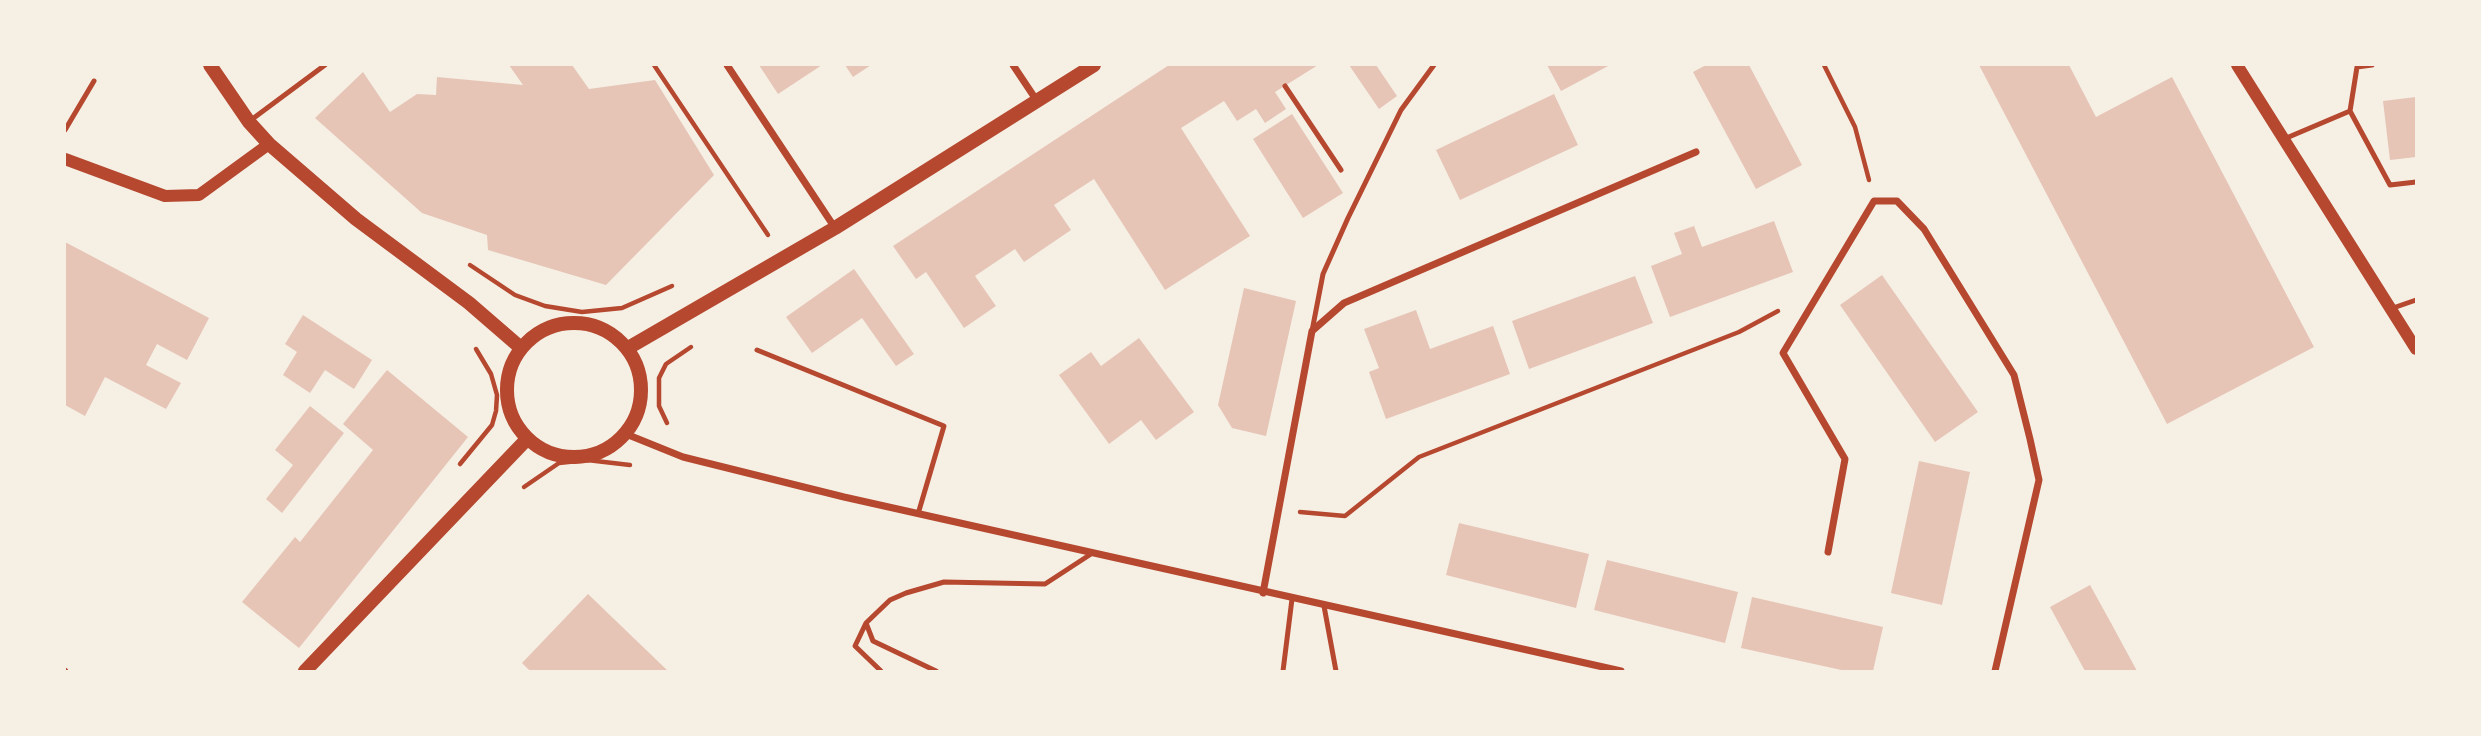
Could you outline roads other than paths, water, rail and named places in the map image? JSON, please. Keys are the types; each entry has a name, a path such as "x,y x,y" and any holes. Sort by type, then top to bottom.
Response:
{"main road":[{"path":"210,65 249,122 269,144 356,219 469,303 521,348"},
{"path":"628,348 835,229 1094,65"},
{"path":"575,322 595,325 613,334 628,348 637,365 641,391 636,418 626,434 609,448 589,456 567,457 545,451 527,439 515,423 508,404 507,384 511,365 521,348 536,334 554,325 575,322"},
{"path":"305,671 480,485 527,439"}],"street":[{"path":"727,65 835,229"},
{"path":"1013,65 1037,100"},
{"path":"2236,65 2416,347"},
{"path":"65,159 165,196 199,195 269,144"},
{"path":"1263,593 1312,331 1344,303 1696,152"},
{"path":"1828,552 1845,459 1783,352 1874,201 1897,201 1924,229 2014,375 2039,480 1995,671"},
{"path":"626,434 683,457 918,514 1621,671"}],"lane":[{"path":"249,122 325,65"},
{"path":"1312,331 1324,274 1348,218 1401,110 1434,65"},
{"path":"2372,65 2357,67 2350,111 2390,185 2416,182"},
{"path":"65,130 94,81"},
{"path":"1285,86 1341,170"},
{"path":"2284,139 2350,111"},
{"path":"2391,308 2416,300"},
{"path":"757,350 944,426 918,514"},
{"path":"881,671 855,646 866,623 890,600 944,582 1045,584 1091,554"},
{"path":"1283,671 1292,599"},
{"path":"1324,606 1336,671"},
{"path":"866,623 873,641 936,671"}]}
